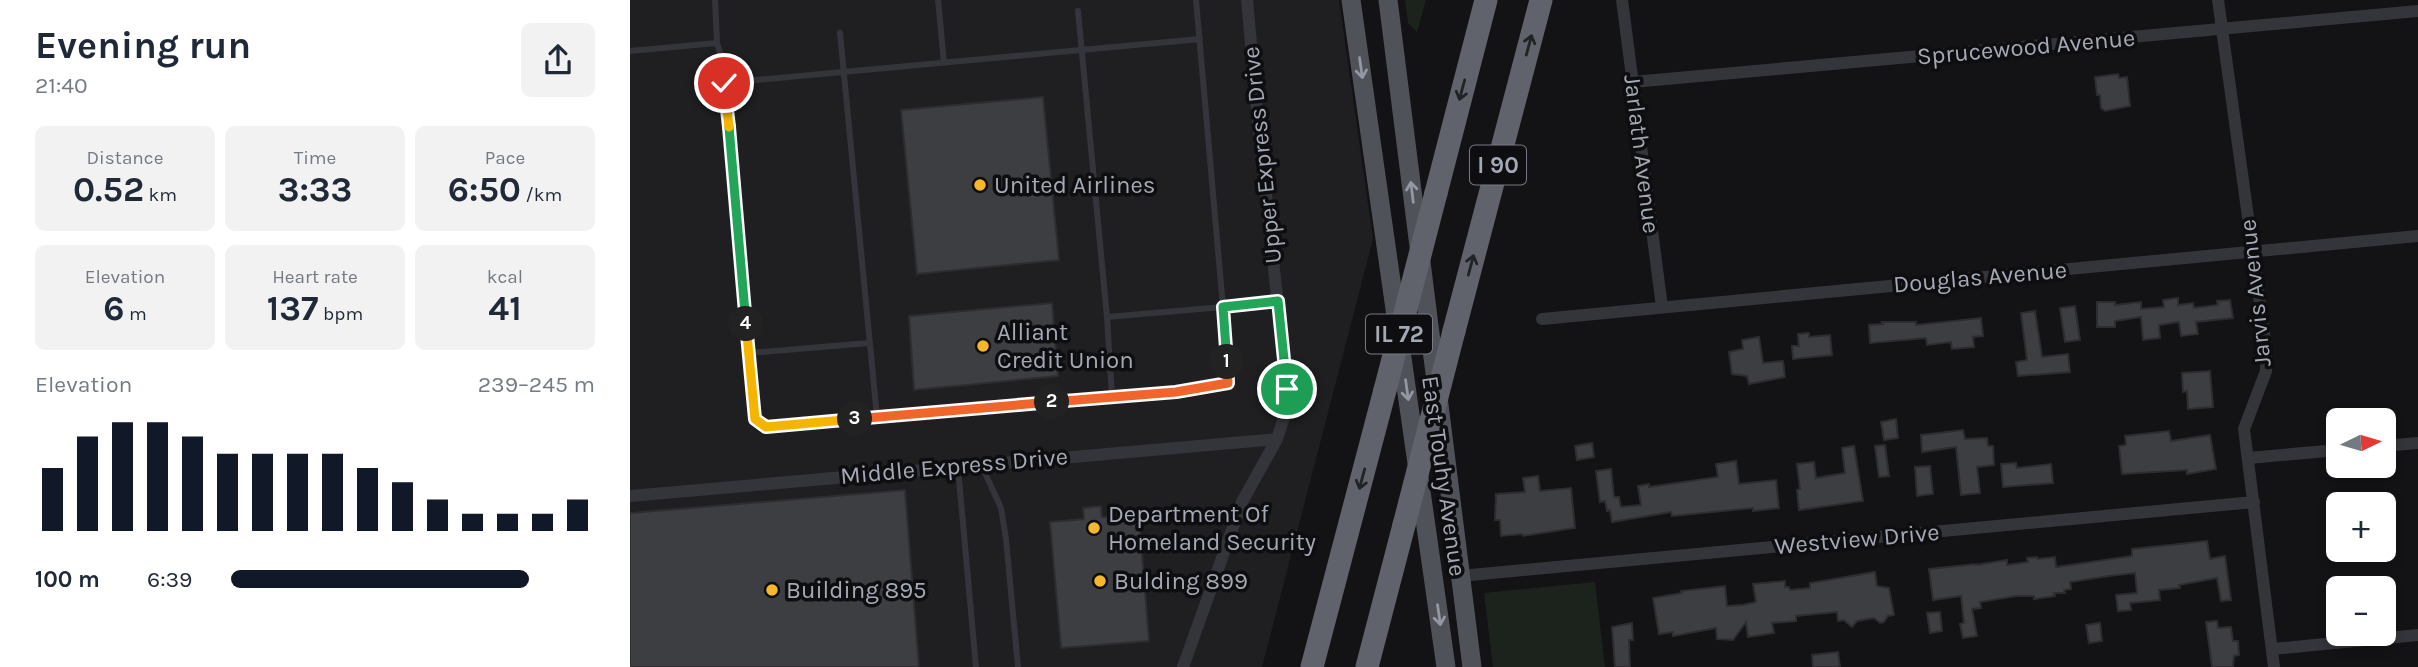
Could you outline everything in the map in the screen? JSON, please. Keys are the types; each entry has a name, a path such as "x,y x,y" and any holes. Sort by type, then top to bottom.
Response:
{"highway":[{"name":"I 90","path":"1312,667 1486,0"},
{"name":"I 90","path":"1367,667 1541,0"}],"main road":[{"name":"East Touhy Avenue","path":"1351,0 1446,667"},
{"name":"East Touhy Avenue","path":"1388,0 1472,667"}],"street":[{"name":"Upper Express Drive","path":"1183,667 1242,502 1278,439 1285,414 1287,389 1247,0"},
{"name":"Jarlath Avenue","path":"1622,0 1662,307"},
{"name":"Jarvis Avenue","path":"2218,0 2266,347 2266,371 2244,429 2274,667"},
{"name":"Sprucewood Avenue","path":"1633,82 2418,11"},
{"name":"Douglas Avenue","path":"1542,319 2418,236"},
{"name":"Middle Express Drive","path":"630,496 1278,439"},
{"path":"2396,445 2418,443"},
{"path":"2248,458 2326,451"},
{"name":"Westview Drive","path":"1460,576 2254,502"},
{"path":"2272,649 2418,635"}],"lane":[{"path":"715,0 736,187 755,419 766,427 1176,392 1228,383 1196,0"},
{"path":"937,0 944,63"},
{"path":"1077,11 1107,317 1112,397"},
{"path":"840,33 877,417"},
{"path":"724,83 1200,40"},
{"path":"630,51 718,43"},
{"path":"1107,317 1278,301"},
{"path":"749,353 869,343"},
{"path":"981,464 1001,508 1018,667"},
{"path":"958,466 976,667"}],"shaded area":[{"path":"630,0 1339,0 1373,239 1262,667 630,667"},
{"path":"1405,0 1426,0 1417,32 1408,23"},
{"path":"1595,582 1605,667 1493,667 1484,593"}],"building":[{"path":"2118,74 2119,78 2127,77 2130,106 2105,111 2101,108 2100,95 2097,95 2095,77"},
{"name":"United Airlines","path":"1043,97 1059,260 917,274 901,110"},
{"path":"2178,298 2178,305 2193,303 2194,308 2218,305 2217,301 2230,300 2233,318 2196,322 2198,334 2181,336 2179,322 2159,325 2160,338 2143,340 2141,317 2115,321 2115,327 2097,327 2097,302 2115,302 2115,305 2141,302 2141,309 2164,307 2163,300"},
{"name":"Alliant Credit Union","path":"1052,303 1058,376 914,390 909,316"},
{"path":"2075,306 2080,340 2065,342 2060,308"},
{"path":"2035,311 2042,357 2068,354 2070,372 2018,376 2016,362 2027,360 2021,313"},
{"path":"1981,318 1983,336 1973,337 1974,347 1952,349 1951,342 1927,345 1926,338 1870,343 1869,325 1883,324 1882,322 1916,322 1916,325"},
{"path":"1809,333 1809,337 1830,335 1832,355 1793,359 1792,346 1799,346 1798,334"},
{"path":"1759,337 1763,363 1783,361 1785,377 1749,384 1747,376 1732,374 1729,352 1743,349 1742,340"},
{"path":"2210,371 2213,407 2188,409 2187,391 2183,392 2182,373"},
{"path":"1896,419 1898,438 1884,440 1881,422"},
{"path":"1963,430 1965,439 1987,438 1988,446 1993,446 1994,465 1977,467 1980,493 1961,495 1956,447 1922,452 1921,435"},
{"path":"2169,431 2171,441 2210,435 2216,469 2187,474 2187,470 2122,474 2119,446 2126,445 2125,436"},
{"path":"1592,443 1594,457 1577,460 1575,446"},
{"path":"1885,445 1889,476 1879,477 1875,446"},
{"path":"1854,446 1863,501 1799,510 1797,464 1814,462 1816,478 1845,473 1842,448"},
{"path":"1736,461 1739,484 1776,480 1779,508 1672,516 1671,512 1612,522 1605,501 1600,502 1596,471 1611,469 1614,497 1619,497 1621,507 1641,505 1638,486 1649,484 1649,487 1718,477 1716,464"},
{"path":"2016,463 2017,468 2051,464 2053,483 2003,487 2001,464"},
{"path":"1930,466 1933,494 1917,496 1915,467"},
{"path":"1538,476 1540,491 1571,488 1575,528 1523,536 1501,536 1500,520 1495,520 1496,494 1525,492 1523,478"},
{"name":"Building 895","path":"905,490 919,667 630,667 630,513"},
{"name":"Bulding 899","path":"1101,506 1102,517 1139,515 1149,641 1061,648 1050,522 1084,519 1083,508"},
{"path":"2207,541 2210,559 2225,556 2231,600 2221,601 2217,578 2179,585 2180,588 2159,590 2160,600 2130,603 2131,610 2118,611 2116,595 2137,593 2135,573 2109,576 2070,582 2071,589 2064,590 2065,593 2054,593 2055,596 2034,599 2034,596 2016,596 1980,602 1981,608 1972,609 1977,636 1963,638 1960,624 1964,623 1961,596 1933,600 1929,569 2007,560 2007,565 2028,562 2027,558 2037,557 2055,557 2056,567 2132,556 2132,549"},
{"path":"1875,572 1877,586 1889,588 1894,615 1888,616 1884,622 1880,623 1874,618 1857,621 1852,627 1844,620 1838,621 1837,612 1796,616 1796,621 1772,623 1774,633 1748,637 1746,622 1733,640 1717,639 1716,628 1673,636 1673,632 1659,634 1653,598 1682,593 1681,591 1725,586 1727,606 1743,605 1756,602 1753,584 1785,581 1785,587 1790,590 1810,588 1810,583"},
{"path":"1940,612 1942,631 1930,633 1927,613"},
{"path":"2217,621 2218,628 2231,627 2233,641 2238,641 2239,655 2234,656 2233,667 2212,667 2206,622"},
{"path":"1632,623 1633,640 1629,640 1630,667 1615,667 1612,627"},
{"path":"2100,623 2102,641 2089,643 2086,625"},
{"path":"1838,652 1840,667 1813,667 1812,655"}],"place":[{"name":"United Airlines","path":"980,185"},
{"name":"Alliant Credit Union","path":"983,346"},
{"name":"Department Of Homeland Security","path":"1094,528"},
{"name":"Bulding 899","path":"1100,581"},
{"name":"Building 895","path":"772,590"}],"route":[{"path":"724,83 736,187 755,419 766,427 1176,392 1228,383 1223,307 1278,301 1287,389"}]}
